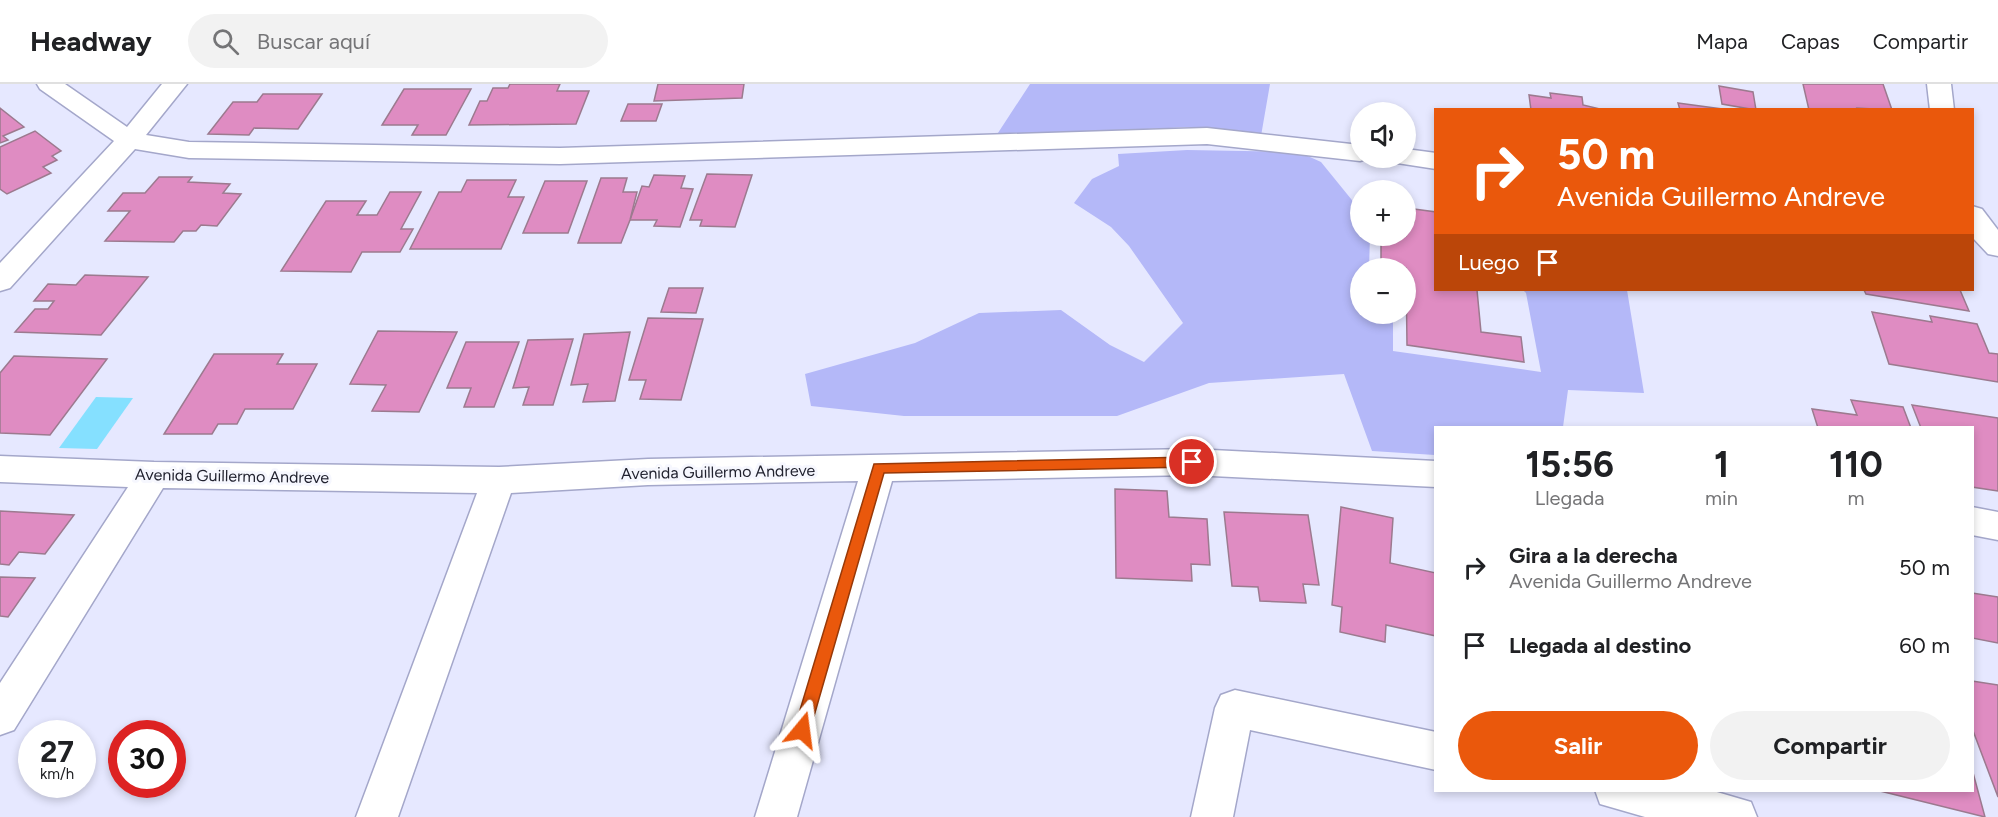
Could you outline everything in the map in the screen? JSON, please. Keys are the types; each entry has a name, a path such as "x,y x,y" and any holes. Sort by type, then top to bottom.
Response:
{"street":[{"path":"49,84 129,140 189,150 560,156 1207,136 1350,152"},
{"path":"0,280 129,140 175,84"},
{"path":"1939,84 1942,108"},
{"path":"1416,159 1434,161"},
{"name":"Avenida Guillermo Andreve","path":"0,469 154,475 500,480 648,472 1192,462 1434,474"},
{"path":"776,817 879,468"},
{"path":"0,717 154,475"},
{"path":"376,817 500,480"},
{"path":"1974,520 1998,526"},
{"path":"1212,817 1235,708 1434,751"},
{"path":"1624,792 1736,817"}],"shaded area":[{"path":"1030,84 1270,84 1261,136 1191,127 996,136"},
{"path":"1187,150 1299,152 1321,162 1350,198 1350,246 1370,246 1369,258 1350,258 1350,324 1393,324 1393,351 1541,372 1524,291 1627,291 1644,393 1568,390 1563,426 1434,426 1434,455 1372,451 1344,374 1209,383 1117,416 904,416 811,406 805,374 915,343 979,313 1061,310 1110,345 1144,362 1183,323 1129,246 1111,227 1074,203 1092,179 1119,166 1118,154"},
{"path":"96,397 133,398 97,449 59,448"}],"building":[{"path":"510,84 560,84 557,91 589,91 576,124 469,125 480,101 487,101 493,88 508,88"},
{"path":"658,84 744,84 742,98 654,101"},
{"path":"1803,84 1883,84 1891,108 1857,108 1809,108"},
{"path":"1719,86 1753,92 1756,108 1745,108 1722,104"},
{"path":"404,89 471,89 446,135 412,135 418,125 382,125"},
{"path":"1550,93 1582,97 1583,105 1596,108 1531,108 1529,95 1551,98"},
{"path":"263,94 322,94 298,129 254,128 249,135 208,134 233,102 257,102"},
{"path":"1678,103 1715,108 1679,108"},
{"path":"628,104 662,104 656,121 621,121"},
{"path":"0,108 24,127 3,136 8,140 0,143"},
{"path":"35,131 61,151 52,156 57,160 43,167 51,173 7,194 0,189 0,147"},
{"path":"707,174 752,175 735,227 700,226 702,220 690,220"},
{"path":"654,175 685,176 681,188 693,189 680,227 654,226 657,220 630,220 642,186 649,187"},
{"path":"159,177 192,177 188,182 230,184 223,193 241,194 217,226 201,225 196,231 183,231 174,242 105,241 130,211 108,211 123,193 145,193"},
{"path":"601,178 627,178 623,192 637,192 630,220 621,243 578,243"},
{"path":"467,180 516,180 508,197 524,197 501,249 410,249 439,192 461,192"},
{"path":"545,181 587,181 568,233 523,233"},
{"path":"390,192 421,192 401,229 413,229 400,252 362,252 351,272 281,271 326,201 366,201 357,215 377,215"},
{"path":"1416,209 1434,212 1434,291 1477,291 1481,332 1521,337 1524,362 1407,345 1407,324 1416,324 1416,258 1381,258 1381,246 1416,246"},
{"path":"85,275 148,277 101,335 15,332 35,309 48,309 54,301 34,301 48,284 76,285"},
{"path":"669,288 703,288 696,313 661,312"},
{"path":"1864,291 1960,291 1969,311 1866,294"},
{"path":"1872,312 1932,322 1930,316 1977,324 1989,353 1998,354 1998,382 1889,364"},
{"path":"648,318 703,319 681,400 640,399 646,380 629,380"},
{"path":"378,331 457,332 419,412 372,411 386,385 350,384"},
{"path":"630,332 615,401 583,402 588,384 571,385 584,334"},
{"path":"573,339 553,405 523,405 529,387 513,388 528,340"},
{"path":"466,342 519,342 494,407 464,407 471,388 447,388"},
{"path":"214,354 283,354 277,364 317,364 293,409 245,409 237,424 218,424 212,434 164,434"},
{"path":"14,356 107,359 50,435 0,433 0,373"},
{"path":"1851,400 1903,407 1910,426 1817,426 1812,409 1857,415"},
{"path":"1912,405 1998,418 1998,491 1974,487 1974,426 1920,426"},
{"path":"1115,489 1167,491 1169,517 1207,519 1210,565 1191,564 1192,581 1116,578"},
{"path":"1341,507 1393,518 1390,563 1434,573 1434,636 1386,625 1385,642 1340,632 1342,607 1332,605"},
{"path":"0,511 74,515 45,554 19,552 9,565 0,564"},
{"path":"1224,512 1308,515 1319,585 1303,584 1306,603 1260,601 1258,587 1232,586"},
{"path":"0,577 35,578 8,617 0,616"},
{"path":"1974,593 1998,597 1998,643 1974,638"},
{"path":"1974,681 1998,685 1998,797 1974,733"},
{"path":"1974,776 1985,817 1884,792 1974,792"}],"route":[{"path":"802,730 879,468 1192,462"}]}
